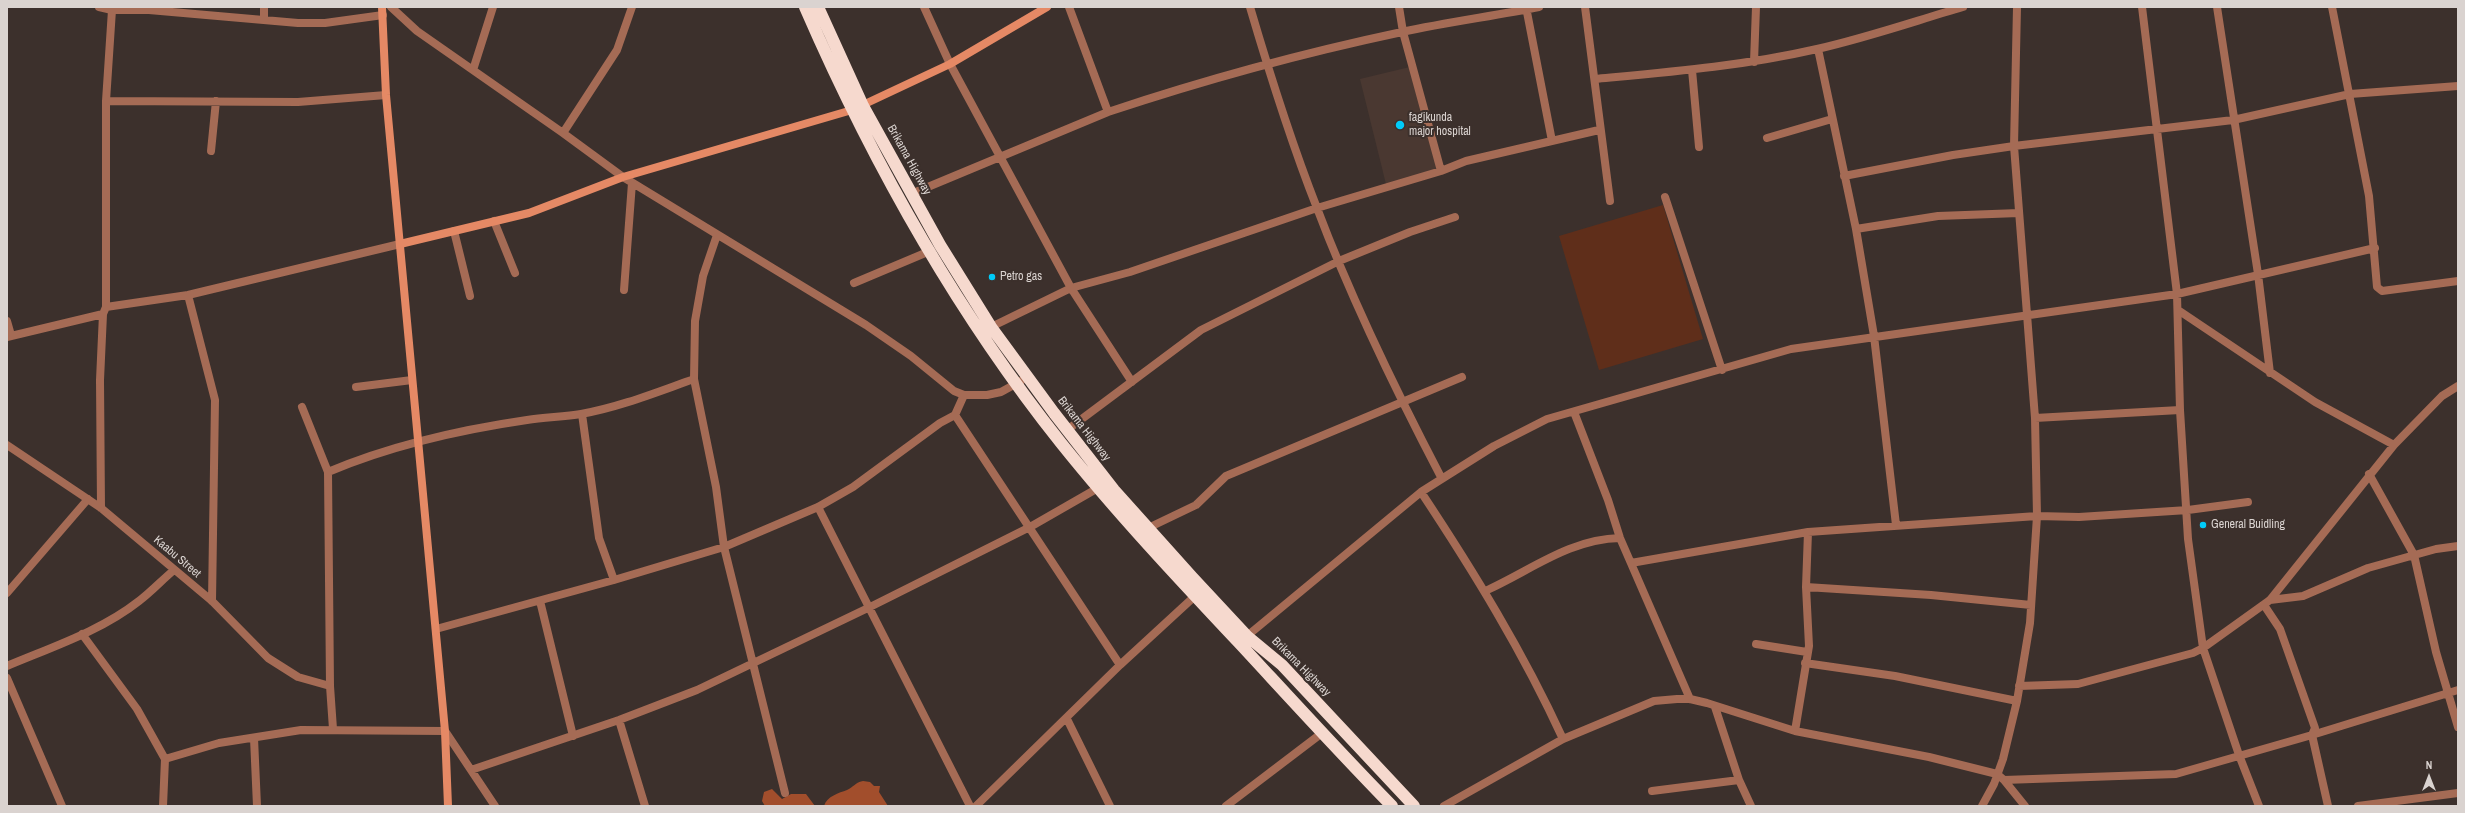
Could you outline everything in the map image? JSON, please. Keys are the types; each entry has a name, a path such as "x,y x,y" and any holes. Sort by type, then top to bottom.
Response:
{"highway":[{"name":"Brikama Highway","path":"805,7 930,251 1022,381 1067,430 1114,490 1247,636 1282,665 1414,806"},
{"name":"Brikama Highway","path":"818,7 858,108 1060,442 1098,488 1195,596 1269,677 1392,806"},
{"path":"1269,677 1282,665"}],"street":[{"path":"100,7 112,10 149,10 264,20 325,23 382,11 386,95 445,731 448,806"},
{"path":"264,7 264,20"},
{"path":"391,7 417,31 563,133 623,177 866,325 910,356 943,384 964,395 981,396 1001,392 1022,381"},
{"path":"473,70 493,7"},
{"path":"563,133 617,50 632,7"},
{"path":"924,7 950,64 1071,288 1132,382"},
{"path":"7,321 9,336 104,310 188,295 529,213 623,177 858,108 950,64 1047,7"},
{"path":"1069,7 1108,112"},
{"path":"1250,7 1267,64 1317,208 1403,404 1442,479"},
{"path":"1399,7 1403,32 1441,172"},
{"path":"911,194 1001,158 1108,112 1267,64 1403,32 1526,8 1539,7"},
{"path":"1585,7 1599,130 1610,202"},
{"path":"1754,62 1756,7"},
{"path":"1594,79 1692,70 1754,62 1818,49 1963,7"},
{"path":"1982,806 1994,784 2003,759 2017,701 2031,605 2037,516 2035,418 2014,146 2017,7"},
{"path":"2142,7 2177,294 2180,410 2188,510 2188,539 2202,648 2227,716 2239,755 2259,806"},
{"path":"2217,7 2233,120 2258,274 2270,373"},
{"path":"2332,7 2369,196 2375,248 2377,287 2382,291 2458,281"},
{"path":"1526,8 1552,142"},
{"path":"101,508 100,380 104,310 106,101 112,10"},
{"path":"1818,49 1856,229 1874,336 1896,526"},
{"path":"1692,70 1699,147"},
{"path":"1844,176 1953,155 2014,146 2233,120 2350,94 2458,86"},
{"path":"106,101 298,102 386,95"},
{"path":"211,151 216,101"},
{"path":"1767,138 1832,119"},
{"path":"991,327 1071,288 1130,272 1317,208 1441,172 1466,161 1599,130"},
{"path":"624,290 632,183"},
{"path":"1665,196 1722,370"},
{"path":"1856,229 1938,216 2019,213"},
{"path":"1067,430 1201,330 1339,261 1410,232 1455,217"},
{"path":"494,221 516,273"},
{"path":"454,231 470,296"},
{"path":"717,235 703,276 695,321 694,379 716,487 724,547 785,793"},
{"path":"1247,636 1422,492 1494,446 1547,419 1791,349 1874,336 1940,329 2026,314 2177,294 2375,248"},
{"path":"854,283 930,251"},
{"path":"188,295 215,400 212,601"},
{"path":"2178,310 2314,402 2394,444"},
{"path":"1148,528 1196,505 1226,476 1403,404 1462,377"},
{"path":"328,472 362,457 417,440 527,420 582,414 634,400 694,379"},
{"path":"356,386 412,380"},
{"path":"2019,686 2078,684 2193,653 2202,648 2267,603 2394,444 2442,396 2458,386"},
{"path":"436,629 614,580 724,547 818,507 853,487 940,423 954,415 964,395"},
{"path":"302,407 328,472 330,686 333,729"},
{"path":"2035,418 2180,410"},
{"path":"1574,412 1608,500 1620,538 1690,699"},
{"path":"582,414 599,538 614,580"},
{"path":"954,415 1030,527 1120,665"},
{"name":"Kaabu Street","path":"7,445 101,508 212,601 268,658 298,677 330,686"},
{"path":"2369,474 2414,555 2448,693 2458,727"},
{"path":"471,770 619,720 697,690 868,608 1030,527 1098,488"},
{"path":"1422,492 1485,591 1538,685 1563,739"},
{"path":"7,594 88,499"},
{"path":"1631,563 1808,532 2037,516 2079,517 2188,510 2248,502"},
{"path":"818,507 970,806"},
{"path":"1795,731 1808,652 1810,626 1806,587 1808,532"},
{"path":"1485,591 1514,578 1544,559 1601,539 1620,538"},
{"path":"2267,603 2303,596 2368,568 2414,555 2458,546"},
{"path":"7,666 82,634 139,601 174,570"},
{"path":"1806,587 1916,594 2031,605"},
{"path":"976,806 1067,719 1120,665 1195,596"},
{"path":"540,601 573,736"},
{"path":"2267,603 2280,629 2315,728 2312,735 2328,806"},
{"path":"82,634 134,704 165,759 164,806"},
{"path":"1756,644 1808,652"},
{"path":"1805,663 1895,676 2017,701"},
{"path":"7,678 62,806"},
{"path":"2004,780 2176,774 2312,735 2458,690"},
{"path":"1444,806 1563,739 1654,701 1690,699 1795,731 1929,757 1997,774 2004,780 2025,806"},
{"path":"1715,706 1739,780 1750,806"},
{"path":"1067,719 1110,806"},
{"path":"619,720 645,806"},
{"path":"165,759 219,743 301,730 333,729 445,731"},
{"path":"445,731 495,806"},
{"path":"1226,806 1322,733"},
{"path":"254,738 257,806"},
{"path":"1652,791 1739,780"},
{"path":"2358,806 2458,793"}],"shaded area":[{"name":"fagikunda major hospital","path":"1414,66 1440,171 1386,184 1360,79"},
{"path":"1663,205 1703,339 1599,370 1559,236"},
{"path":"863,781 870,782 874,786 880,786 879,792 888,806 824,806 830,797"},
{"path":"772,789 782,799 791,794 806,794 815,806 765,806 762,801 764,792"}],"place":[{"name":"fagikunda major hospital","path":"1400,125"},
{"name":"Petro gas","path":"992,277"},
{"name":"General Buidling","path":"2203,525"}]}
